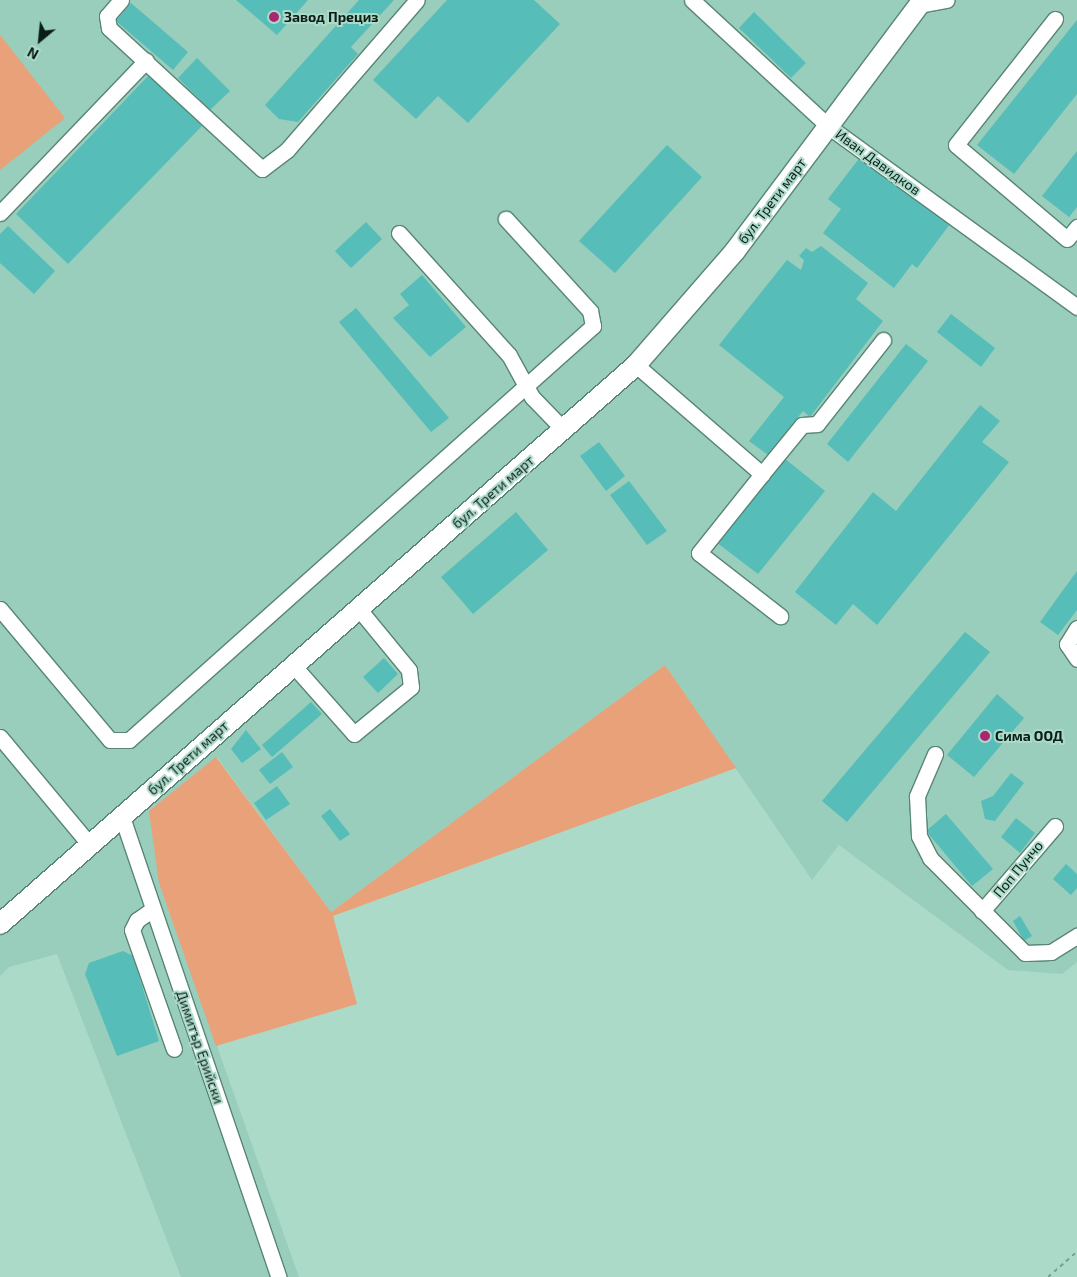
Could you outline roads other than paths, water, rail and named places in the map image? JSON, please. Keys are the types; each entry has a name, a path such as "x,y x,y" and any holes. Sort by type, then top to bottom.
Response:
{"main road":[{"name":"бул. Трети март","path":"0,924 636,365 735,251 920,3"}],"street":[{"path":"121,0 107,16 106,25 262,169 287,150 417,0"},
{"name":"Иван Давидков","path":"692,0 828,126 1077,307"},
{"path":"920,3 947,0"},
{"path":"1055,19 956,146 1072,242 1077,227"},
{"path":"0,213 146,61"},
{"path":"0,609 110,740 130,740 526,388 593,326 593,320 506,219"},
{"path":"399,233 509,355 526,388 564,430"},
{"path":"780,616 699,553 802,425 817,424 884,340"},
{"path":"636,365 762,474"},
{"path":"293,665 354,734 411,687 409,670 358,608"},
{"path":"1077,628 1067,644 1077,659"},
{"path":"0,737 90,845"},
{"path":"935,754 917,796 919,836 930,858 1025,954 1051,952 1077,936"},
{"name":"Димитър Ерийски","path":"122,817 279,1277"},
{"name":"Поп Пунчо","path":"982,912 1055,826"},
{"path":"153,909 137,920 132,930 174,1050"}],"place":[{"name":"Завод Прециз","path":"274,17"},
{"name":"Сима ООД","path":"985,736"}]}
